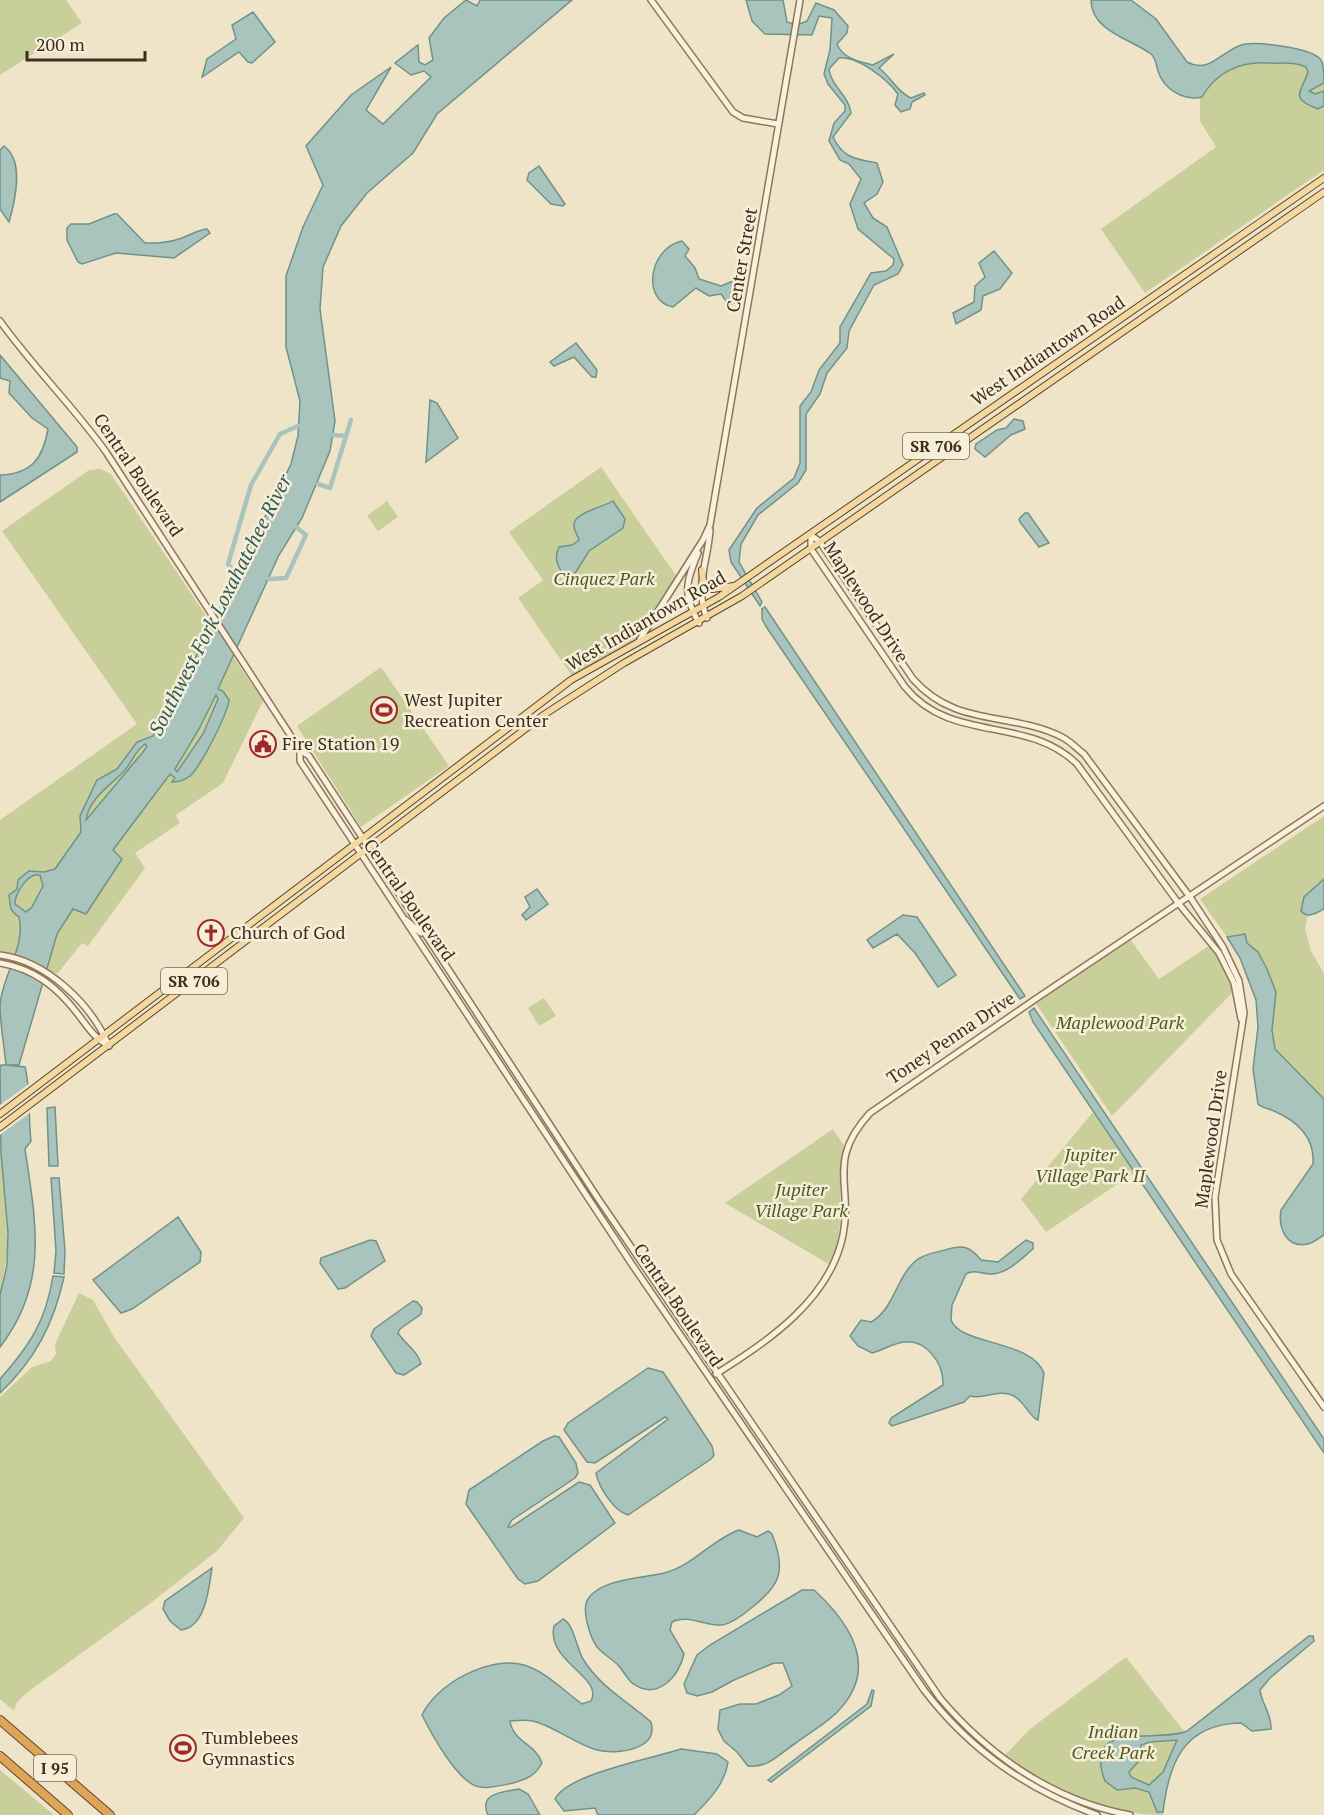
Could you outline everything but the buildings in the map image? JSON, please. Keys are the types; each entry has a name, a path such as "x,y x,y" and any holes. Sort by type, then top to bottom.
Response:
{"highway":[{"name":"I 95","path":"0,1720 111,1815"},
{"name":"I 95","path":"0,1756 68,1815"},
{"path":"0,1762 34,1785"}],"main road":[{"name":"West Indiantown Road","path":"0,1114 571,680 694,614 740,584 1324,178"},
{"name":"West Indiantown Road","path":"0,1127 368,847 577,692 624,663 699,623 757,586 1324,192"},
{"path":"702,570 703,581 712,589 740,584"}],"street":[{"path":"651,0 733,112 743,117 778,124"},
{"name":"Center Street","path":"707,618 700,598 702,570 709,542 710,525 765,217 778,124 800,0"},
{"name":"Central Boulevard","path":"0,321 33,364 86,423 240,655 300,750 309,756 599,1200 930,1684 958,1718 1001,1757 1037,1780 1078,1800 1130,1815"},
{"name":"Center Street","path":"636,645 703,540 710,525"},
{"name":"Maplewood Drive","path":"811,535 820,542 913,679 928,694 953,710 1048,731 1071,743 1094,766 1190,897 1223,947 1234,969 1243,1002 1242,1024 1215,1197 1217,1240 1231,1274 1324,1407"},
{"name":"Maplewood Drive","path":"811,535 811,549 905,687 919,702 945,718 1040,740 1064,753 1084,772 1179,904 1219,953 1234,983 1242,1024"},
{"path":"699,623 687,596 687,583 703,540"},
{"name":"Central Boulevard","path":"300,750 300,761 353,845 447,982 606,1226 924,1690 954,1726 992,1760 1017,1778 1046,1794 1097,1815"},
{"name":"Toney Penna Drive","path":"710,1378 790,1320 810,1299 832,1266 841,1245 845,1223 842,1175 846,1154 857,1129 870,1113 1036,998 1324,806"},
{"path":"405,921 411,923 433,946"},
{"path":"3,956 25,962 50,974 72,994 104,1035 109,1046"},
{"path":"3,963 25,969 47,981 66,1000 97,1040 109,1046"},
{"path":"447,982 454,977"}],"green space":[{"path":"0,0 66,0 82,23 0,75"},
{"path":"1288,59 1324,62 1324,170 1145,293 1101,229 1216,147 1200,121 1200,93 1211,81 1221,72 1240,63"},
{"name":"Cinquez Park","path":"601,467 677,577 639,637 572,676 518,598 543,580 509,532"},
{"path":"100,469 111,474 263,701 223,783 176,815 180,823 135,853 145,868 88,946 82,943 57,974 0,951 0,820 137,724 2,531 89,470"},
{"path":"387,501 398,517 378,531 367,516"},
{"path":"381,667 449,766 361,827 297,726"},
{"path":"1324,816 1324,879 1310,894 1304,914 1308,915 1305,929 1311,951 1324,973 1324,1099 1275,1049 1272,1030 1276,992 1258,952 1247,943 1244,935 1227,937 1200,899"},
{"name":"Maplewood Park","path":"1130,939 1159,979 1210,945 1227,975 1233,992 1112,1116 1035,1002"},
{"path":"544,998 556,1016 539,1026 528,1008"},
{"name":"Jupiter Village Park II","path":"1093,1112 1134,1173 1046,1232 1021,1199"},
{"name":"Jupiter Village Park","path":"833,1129 845,1147 841,1177 839,1234 830,1265 725,1203"},
{"path":"0,1135 8,1249 0,1295"},
{"path":"79,1293 93,1300 114,1337 244,1518 217,1551 148,1605 29,1691 17,1702 14,1711 0,1699 0,1397 32,1367 51,1361 56,1354 55,1344"},
{"name":"Indian Creek Park","path":"1126,1657 1186,1734 1166,1775 1163,1815 1121,1810 1080,1797 1041,1778 1005,1755 1030,1729"},
{"path":"0,1770 54,1815 0,1815"}],"water":[{"path":"466,0 477,6 480,0 572,0 437,114 413,153 367,193 341,226 323,267 320,309 335,421 330,451 302,518 279,555 218,689 223,691 229,700 213,740 190,776 172,782 175,778 170,774 113,850 122,859 86,914 73,909 57,934 19,1065 7,1065 25,1067 27,1076 31,1141 25,1149 33,1202 35,1252 26,1300 16,1323 0,1347 0,1295 7,1265 8,1233 1,1153 0,1068 1,1065 6,1065 0,1004 17,949 20,928 19,917 11,908 9,895 17,889 18,880 29,871 44,872 55,869 81,832 80,816 97,780 117,769 137,742 153,736 182,685 291,464 298,436 300,401 286,347 286,276 303,227 323,185 306,146 351,95 391,67 366,110 383,124 431,77 424,71 411,75 395,63 418,45 419,62 425,65 433,60 429,38 444,18","holes":["216,695 218,699 203,734 177,772 175,769","145,744 147,746 86,820 91,805 101,792 127,768","40,875 43,886 32,907 26,912 15,904 15,900 21,887 31,877"]},
{"path":"746,0 783,0 787,22 797,25 807,21 816,3 834,10 848,26 847,33 837,44 843,53 852,59 873,65 894,54 879,68 911,98 924,93 925,95 912,102 910,109 901,112 895,105 898,94 880,75 847,58 839,58 829,69 851,113 833,137 841,149 850,156 877,163 883,182 877,194 864,203 873,218 887,227 903,265 898,274 874,285 849,331 847,348 827,373 820,394 806,414 806,470 798,483 758,515 741,544 739,562 762,602 760,606 731,562 729,550 757,508 794,478 800,463 800,406 811,392 819,370 840,343 840,327 871,273 886,271 893,265 894,259 858,229 850,204 861,179 849,164 840,160 829,141 834,123 845,111 845,105 828,84 824,74 830,50 832,18 819,16 812,35 765,34 752,21"},
{"path":"1091,0 1131,0 1156,19 1187,62 1195,65 1210,63 1237,46 1245,44 1286,47 1308,52 1322,62 1324,83 1309,91 1315,94 1324,91 1324,106 1318,109 1300,98 1308,72 1306,67 1292,63 1258,63 1239,66 1214,81 1202,97 1182,96 1165,84 1151,54 1105,27 1093,11"},
{"path":"253,12 275,42 252,63 248,62 239,52 202,77 207,59 236,39 232,25"},
{"path":"4,146 14,161 17,182 9,222 0,209 0,150"},
{"path":"539,166 565,204 563,206 551,204 527,180 529,173"},
{"path":"117,214 145,243 171,241 207,229 210,233 174,258 116,253 82,264 78,262 67,240 67,228 71,224 89,224"},
{"path":"682,241 689,249 685,256 695,268 699,279 721,286 738,279 740,282 734,303 729,305 721,294 709,296 696,288 673,307 663,303 656,295 653,274 656,263 662,253"},
{"path":"994,251 1012,273 1000,289 983,296 981,310 956,324 953,313 974,302 975,286 985,277 979,263"},
{"path":"576,343 597,370 596,377 592,377 574,357 554,366 550,362"},
{"path":"0,355 77,447 77,452 0,502 0,475 20,471 34,463 43,448 48,429 32,418 9,393 10,381 0,378"},
{"path":"430,400 437,403 458,438 426,462"},
{"path":"1014,419 1023,421 1025,429 1011,435 985,457 975,449 976,444 997,430 1006,428"},
{"path":"613,501 625,519 623,528 589,551 574,575 562,573 557,560 557,551 559,547 572,545 579,540 574,528 575,521 583,514"},
{"path":"1028,513 1049,543 1039,547 1020,522 1019,519"},
{"path":"765,607 1025,996 1020,999 767,628 762,619 762,609"},
{"path":"1324,879 1324,909 1306,915 1301,911 1304,897"},
{"path":"537,889 548,904 526,920 522,915 530,907 525,897"},
{"path":"903,915 917,917 956,975 938,987 915,953 897,934 873,948 867,940"},
{"path":"1245,934 1247,943 1258,952 1276,992 1272,1030 1275,1049 1324,1099 1324,1235 1308,1244 1300,1245 1289,1240 1282,1230 1280,1217 1281,1210 1313,1164 1313,1154 1308,1138 1297,1125 1258,1104 1253,1069 1258,1027 1256,1000 1240,958 1227,937"},
{"path":"1034,1008 1324,1439 1324,1453 1033,1022 1029,1012"},
{"path":"55,1107 58,1166 49,1166 47,1108"},
{"path":"51,1178 59,1178 65,1251 64,1274 54,1273 56,1251"},
{"path":"178,1217 201,1252 200,1262 132,1309 121,1313 93,1280"},
{"path":"370,1240 376,1241 385,1261 345,1288 338,1289 320,1263 321,1258"},
{"path":"1026,1240 1033,1243 1033,1249 1008,1269 996,1274 975,1272 966,1274 952,1305 951,1320 957,1328 968,1334 1011,1348 1036,1362 1044,1373 1038,1420 1016,1397 1001,1393 980,1397 970,1396 964,1402 892,1426 889,1423 891,1418 943,1385 941,1369 927,1349 913,1342 896,1344 872,1353 858,1346 850,1336 861,1320 871,1322 879,1316 891,1301 905,1274 921,1257 961,1247 973,1251 981,1260 998,1262"},
{"path":"53,1276 64,1277 49,1325 33,1354 0,1393 0,1379 20,1355 41,1319"},
{"path":"413,1301 422,1308 421,1314 400,1329 398,1333 417,1355 421,1364 404,1375 396,1373 371,1336 374,1329"},
{"path":"648,1368 663,1372 712,1446 714,1455 628,1515 618,1509 608,1498 596,1473 668,1419 665,1417 595,1463 587,1462 564,1430 568,1423"},
{"path":"554,1436 559,1437 576,1463 578,1473 575,1478 512,1520 508,1527 579,1482 590,1485 615,1523 538,1581 525,1584 518,1579 466,1504 469,1490"},
{"path":"739,1530 757,1537 768,1531 772,1534 777,1547 780,1568 774,1585 747,1611 725,1624 716,1625 683,1619 672,1622 670,1630 684,1654 677,1671 672,1678 658,1688 641,1688 632,1683 618,1665 594,1643 585,1610 588,1599 594,1592 612,1583 674,1570 729,1534"},
{"path":"212,1568 201,1614 196,1622 181,1630 170,1621 163,1609 165,1601"},
{"path":"802,1590 814,1590 839,1616 855,1646 858,1661 857,1677 852,1693 830,1719 768,1763 748,1766 724,1741 718,1729 720,1710 740,1704 756,1704 779,1695 792,1686 783,1663 774,1663 712,1692 697,1696 687,1693 684,1684 697,1655"},
{"path":"563,1619 570,1626 583,1659 597,1678 651,1722 652,1731 649,1739 625,1751 597,1750 533,1721 510,1721 515,1734 535,1751 542,1763 533,1774 518,1782 488,1788 472,1784 446,1757 422,1715 429,1704 451,1683 480,1668 496,1664 510,1663 532,1668 582,1704 591,1701 593,1692 590,1684 558,1650 554,1639 554,1626"},
{"path":"1309,1636 1313,1636 1314,1641 1270,1678 1260,1690 1271,1729 1252,1731 1241,1723 1222,1725 1206,1730 1193,1738 1175,1762 1163,1812 1157,1812 1149,1792 1135,1788 1117,1790 1105,1781 1100,1761 1104,1748 1113,1741 1126,1737 1187,1731","holes":["1177,1740 1163,1772 1149,1785 1131,1777 1129,1772 1139,1761 1141,1745"]},
{"path":"872,1690 874,1691 871,1706 771,1782 768,1780 867,1704"},
{"path":"681,1749 717,1754 728,1762 720,1784 694,1815 598,1815 595,1808 564,1811 555,1799 563,1790 593,1775"},
{"path":"519,1789 528,1794 540,1815 488,1815 486,1802 489,1798"}],"pier":[{"path":"30,1083 31,1112 0,1135 0,1105"}],"waterway":[{"path":"318,484 330,488 351,420"},
{"name":"Southwest Fork Loxahatchee River","path":"236,576 228,564 251,485 280,434 298,426"},
{"path":"333,435 346,436"},
{"path":"269,579 286,578 306,535 296,527"}],"place":[{"name":"West Jupiter Recreation Center","path":"384,710"},
{"name":"Fire Station 19","path":"263,744"},
{"name":"Church of God","path":"211,933"},
{"name":"Tumblebees Gymnastics","path":"183,1748"}]}
